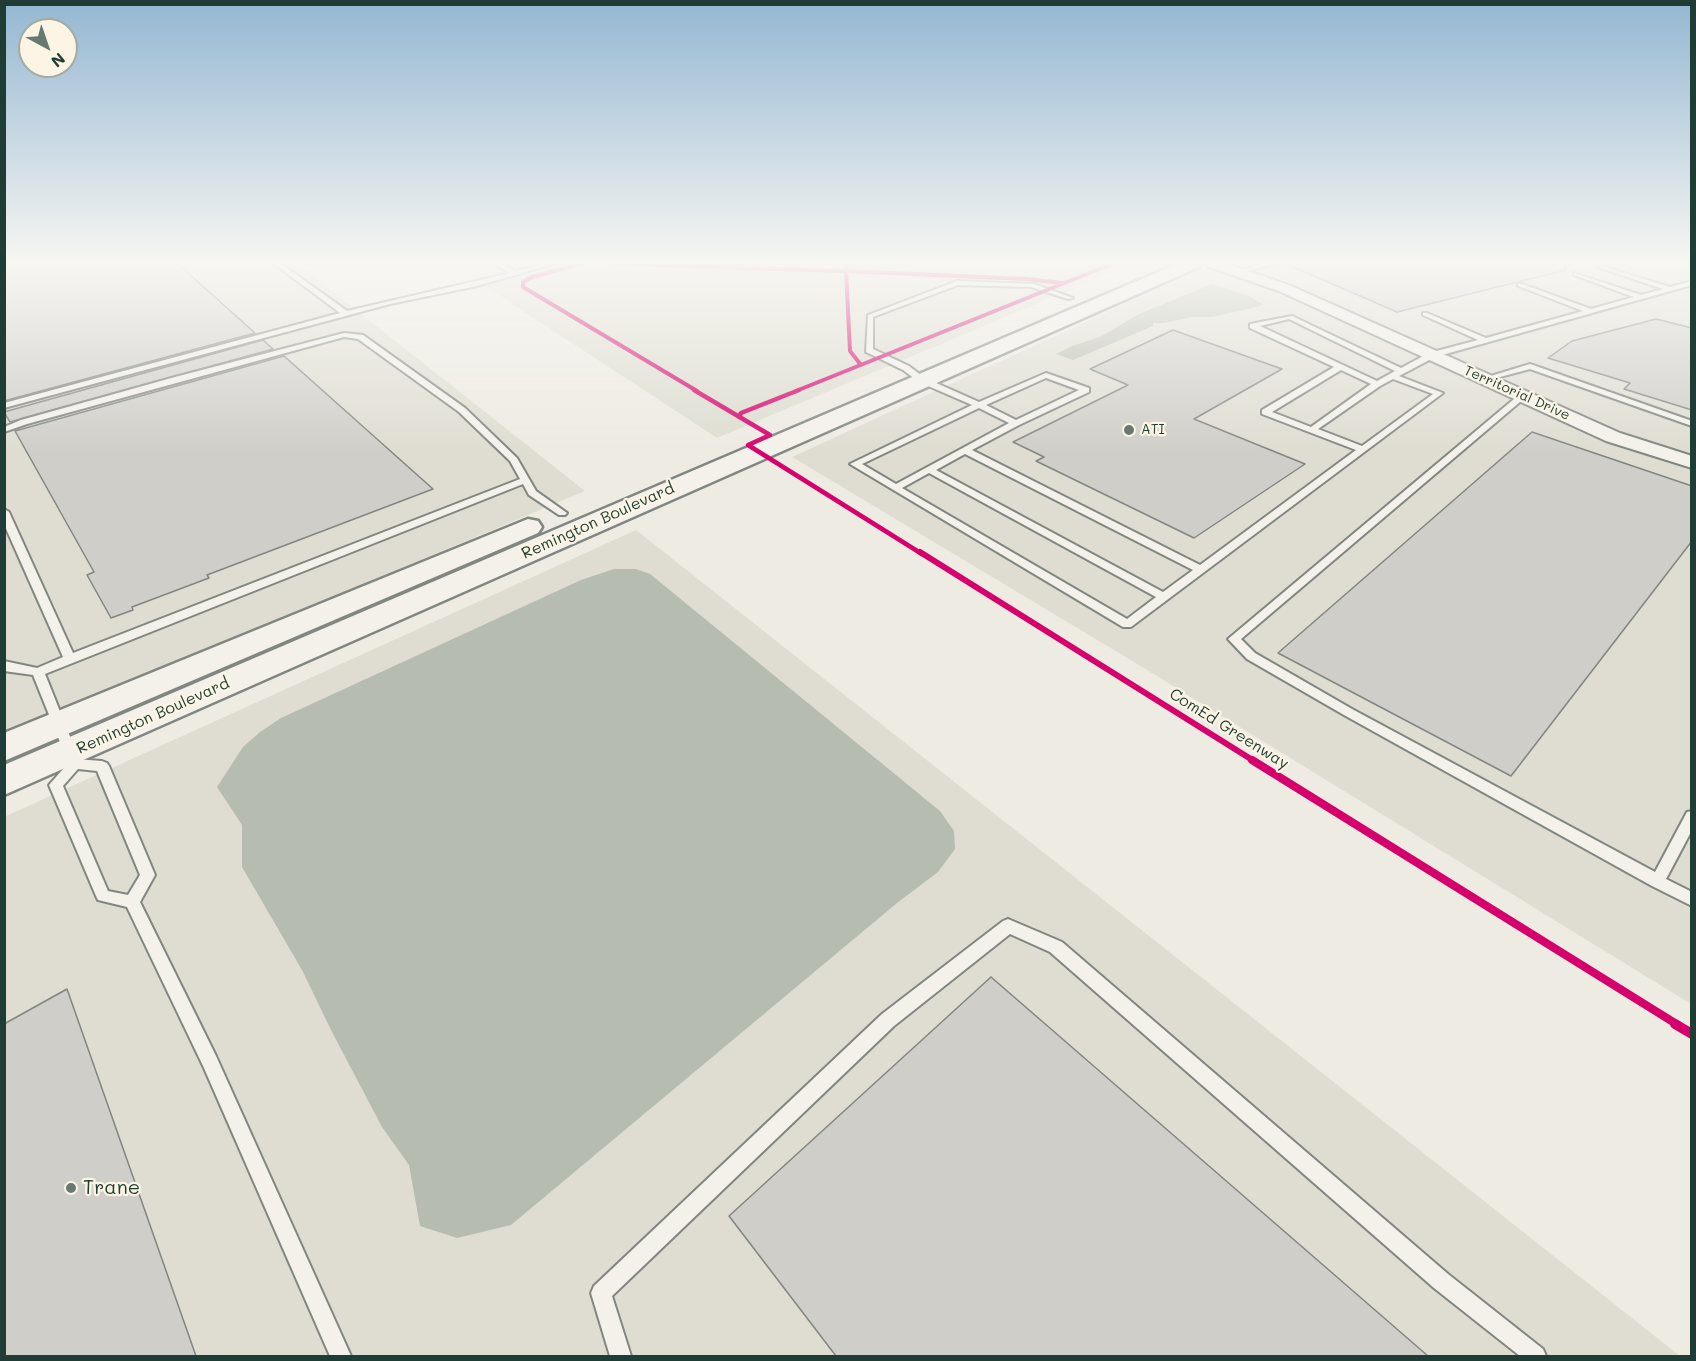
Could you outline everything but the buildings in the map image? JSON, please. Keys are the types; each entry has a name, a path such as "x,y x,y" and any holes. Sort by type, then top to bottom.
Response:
{"street":[{"name":"Remington Boulevard","path":"4,748 68,747 914,374 1011,327"},
{"name":"Remington Boulevard","path":"4,781 68,747 562,513 1033,327"},
{"name":"Territorial Drive","path":"1369,327 1613,437 1692,462"}],"lane":[{"path":"4,406 299,327"},
{"path":"870,327 869,350 1016,423"},
{"path":"1254,327 1377,384"},
{"path":"895,488 1016,423 1086,390 1046,375 855,464 895,488 1127,624 1440,393 1396,373 1308,327"},
{"path":"1454,327 1485,340"},
{"path":"1312,430 1377,384 1432,355 1534,327"},
{"path":"4,430 24,422 167,382 345,335 360,337 462,410 514,460 532,494 562,513"},
{"path":"1340,366 1265,412 1363,449"},
{"path":"1485,379 1530,366 1692,424"},
{"path":"1523,396 1234,639 1251,656 1348,712 1692,900"},
{"path":"967,451 1201,570"},
{"path":"930,470 1163,597"},
{"path":"5,667 38,672 525,480"},
{"path":"4,512 70,659"},
{"path":"38,672 68,747 102,766 148,875 132,902"},
{"path":"68,747 56,785 103,896 132,902"},
{"path":"1657,882 1692,816"},
{"path":"132,902 210,1062 341,1356"},
{"path":"620,1356 601,1293 888,1020 1008,926 1056,947 1440,1281 1536,1356"}],"shaded area":[{"path":"5,327 377,327 585,491 5,735"},
{"path":"547,327 983,327 717,438"},
{"path":"1076,327 1691,327 1691,1004 1134,662 792,457"},
{"path":"1118,327 1152,327 1073,360 1056,354 1100,337"},
{"path":"636,530 1680,1356 5,1356 4,817"},
{"path":"614,569 636,569 650,574 940,811 954,831 955,849 938,872 897,903 511,1225 457,1238 420,1226 409,1165 382,1127 302,970 242,867 242,825 217,787 243,747 281,718 581,580"}],"cycle path":[{"name":"ComEd Greenway","path":"589,327 770,435 748,445 1692,1034"},
{"path":"849,327 850,351 861,365"},
{"path":"739,417 741,413 956,327"}],"place":[{"name":"ATI","path":"1129,430"},
{"name":"Trane","path":"71,1188"}]}
